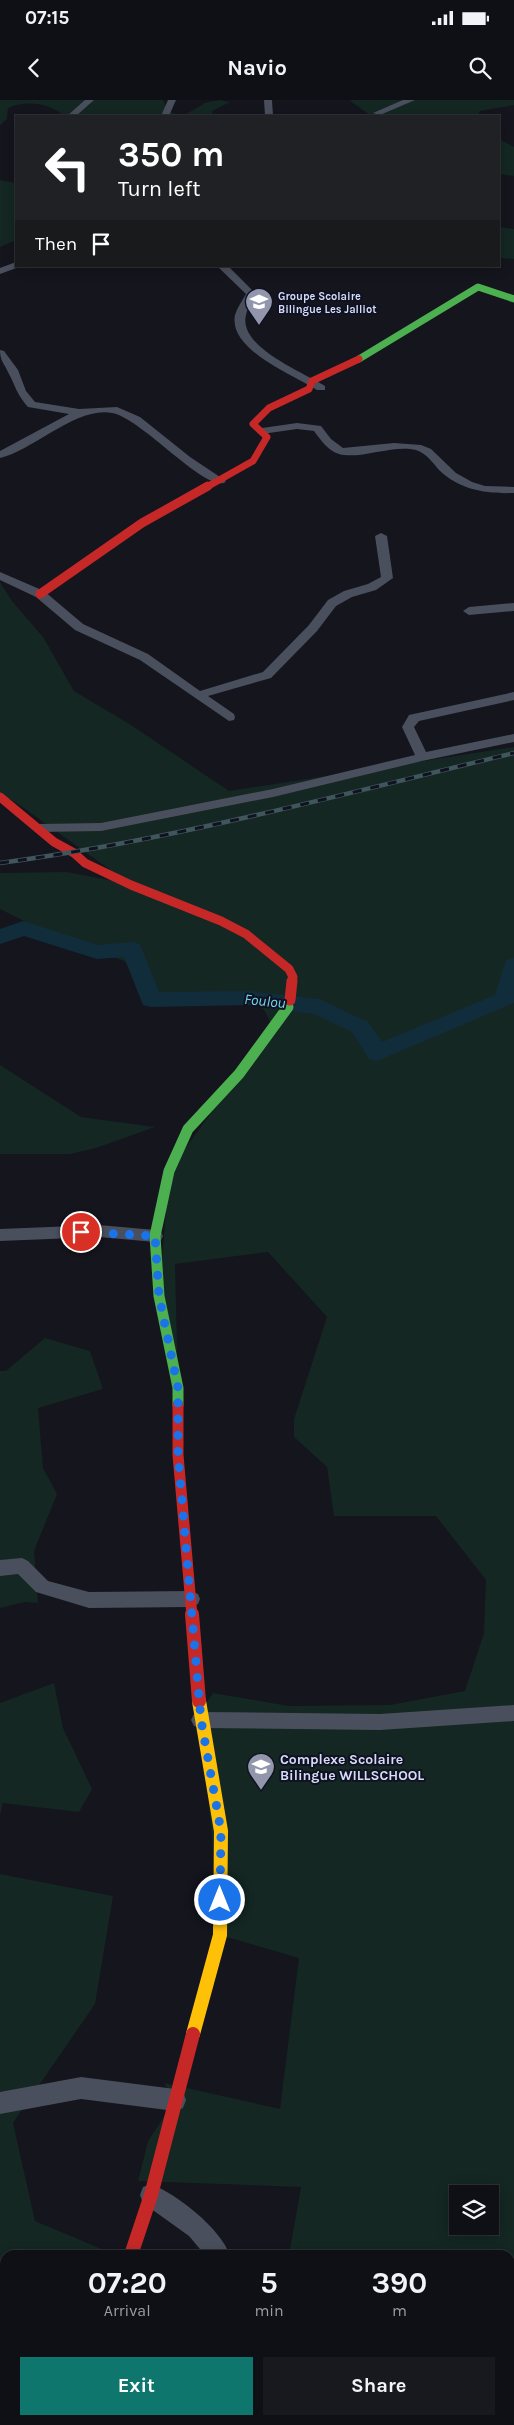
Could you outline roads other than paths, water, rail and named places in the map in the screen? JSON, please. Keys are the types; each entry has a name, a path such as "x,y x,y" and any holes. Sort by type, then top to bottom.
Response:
{"street":[{"path":"72,115 90,100"},
{"path":"165,115 172,100"},
{"path":"268,100 269,115"},
{"path":"377,113 411,100"},
{"path":"0,271 15,265"},
{"path":"223,267 251,294 240,316 240,328 248,340 270,361 317,384"},
{"path":"40,594 142,523 254,461 267,437 253,424 269,408 310,389 478,288 495,291 514,299"},
{"path":"0,353 13,370 21,392 32,406 79,412 113,409 136,419 186,459 220,481"},
{"path":"0,454 65,422 79,412"},
{"path":"262,432 297,426 317,428 327,441 341,451 402,446 422,448 452,477 464,485 496,491 514,490"},
{"path":"198,695 267,675 313,628 332,603 348,594 372,587 387,578 381,536"},
{"path":"0,576 40,594 79,627 144,657 229,717"},
{"path":"469,612 514,607"},
{"path":"422,757 408,727 414,718 514,696"},
{"path":"39,828 101,827 273,793 422,757 514,738"},
{"path":"0,798 86,863 131,884 221,920 246,934 288,969 293,977 289,1004 239,1074 188,1129 169,1171 155,1236 159,1296 178,1388 178,1455 201,1720 221,1831 220,1935 175,2100 152,2195 134,2250"},
{"path":"0,1235 99,1231 155,1236"},
{"path":"0,1568 22,1566 42,1587 89,1600 192,1599"},
{"path":"201,1720 380,1722 514,1712"},
{"path":"0,2103 82,2088 175,2100"},
{"path":"152,2195 198,2228 215,2250"}],"waterway":[{"name":"Foulou","path":"0,937 23,928 97,952 132,949 151,1000 248,998 319,1007 360,1027 377,1053 505,999 514,965"}],"railway":[{"path":"0,863 130,842 194,829 514,753"}],"place":[{"name":"Groupe Scolaire Bilingue Les Jalliot","path":"259,326"},
{"name":"Complexe Scolaire Bilingue WILLSCHOOL","path":"261,1791"}]}
